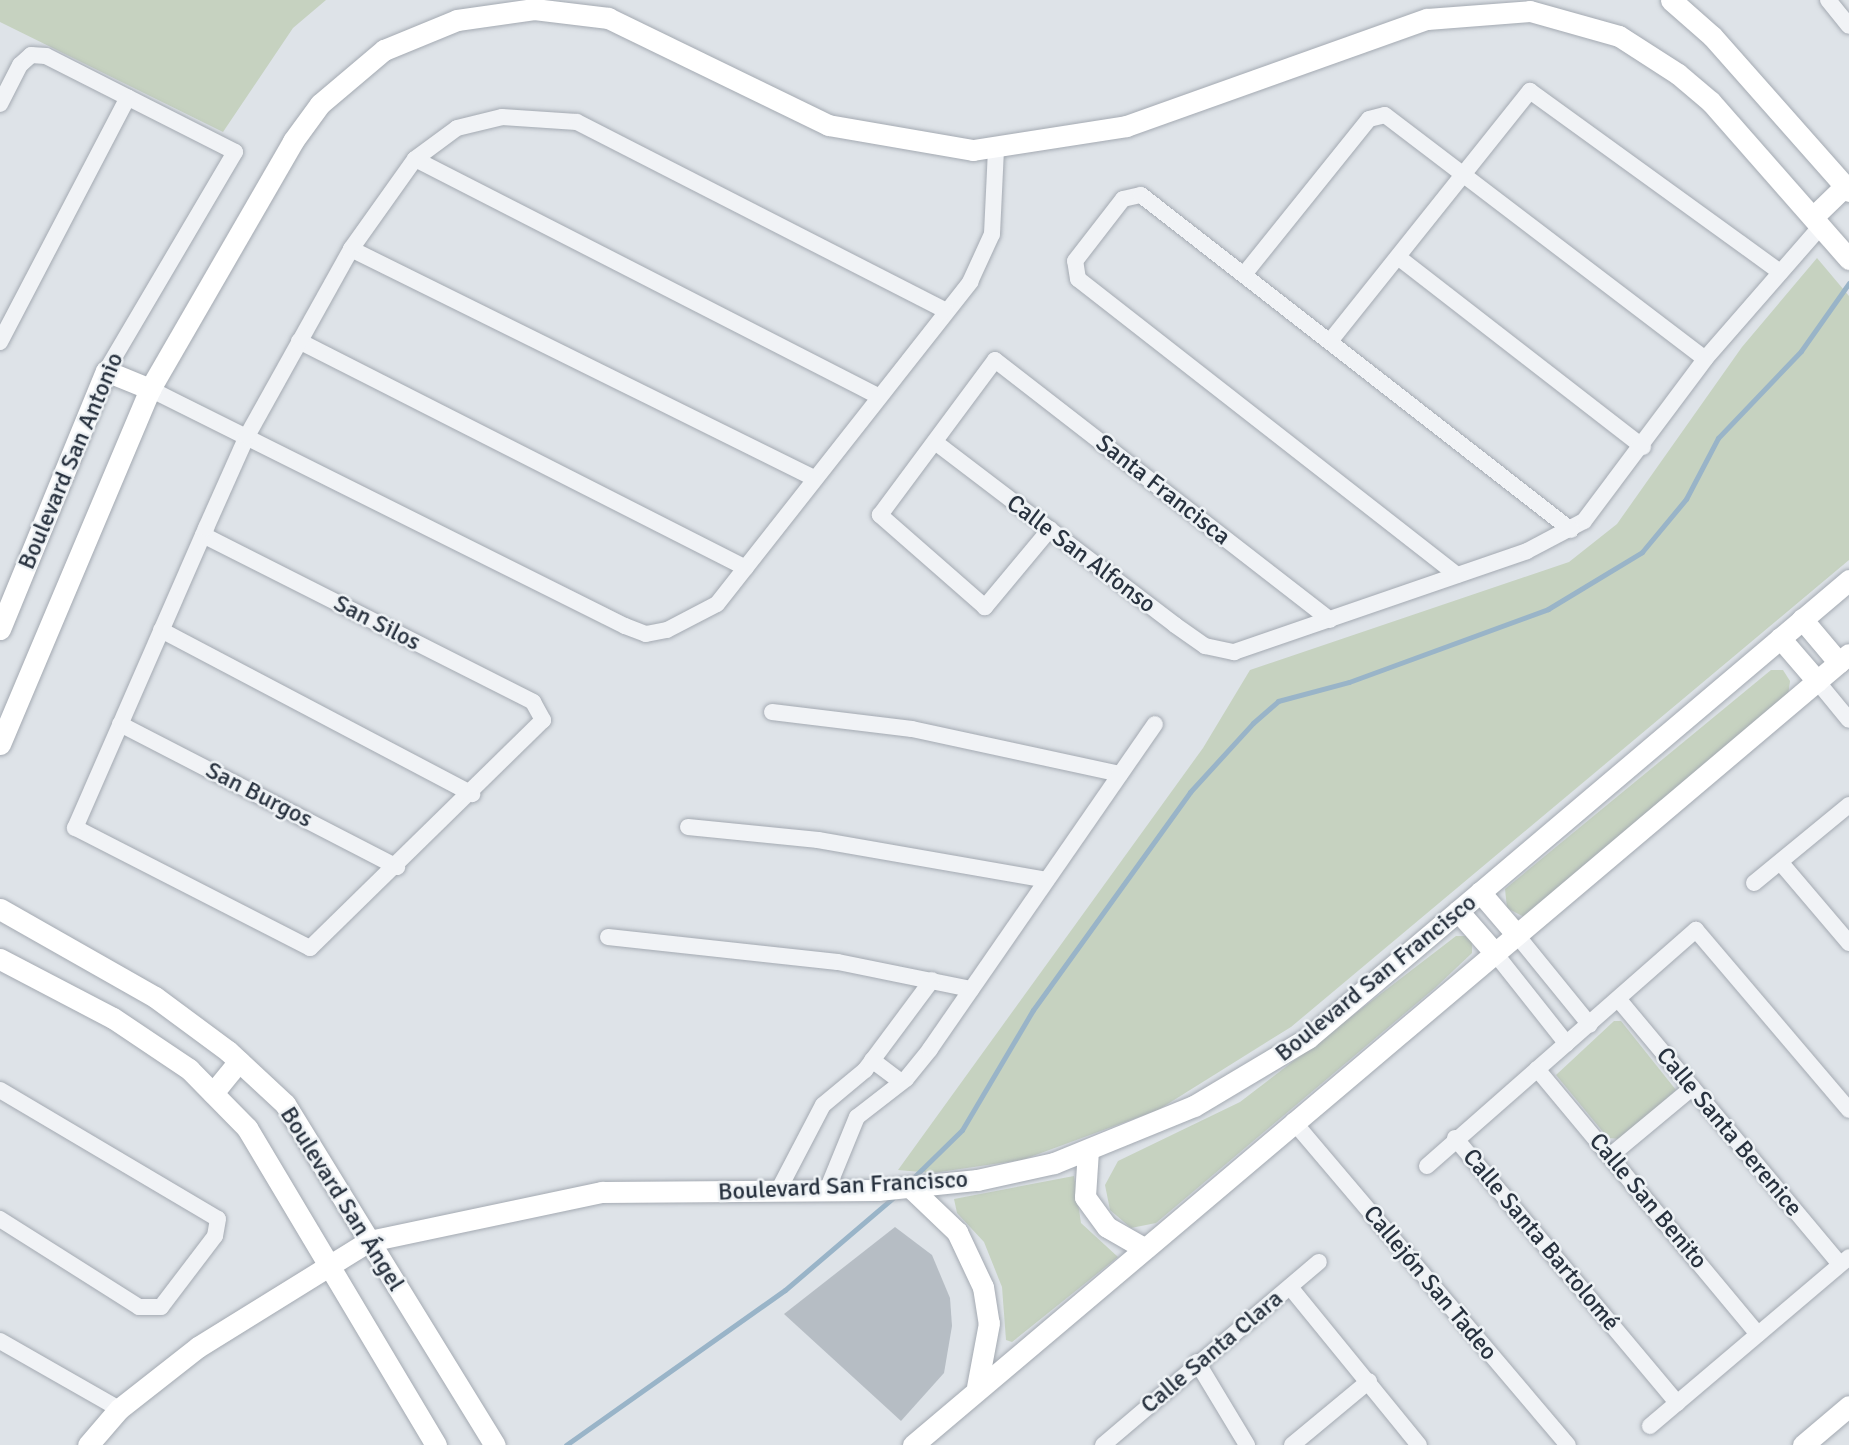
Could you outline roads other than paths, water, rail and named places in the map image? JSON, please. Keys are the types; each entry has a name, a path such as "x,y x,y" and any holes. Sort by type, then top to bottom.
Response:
{"street":[{"path":"1330,620 1457,575 1571,530 1643,447 1705,359 1780,272 1817,222 1847,188 1712,36 1671,0"},
{"path":"1828,0 1849,26"},
{"name":"Boulevard San Antonio","path":"0,744 150,389 293,141 320,104 384,50 457,20 534,9 608,18 828,125 913,145 996,148 1126,126 1427,19 1530,11 1593,26 1648,52 1710,102 1844,253"},
{"path":"0,104 31,55 46,55 128,97 0,342"},
{"path":"1331,340 1530,91 1780,272"},
{"name":"Boulevard San Antonio","path":"0,629 106,371 235,152 128,97"},
{"path":"1245,272 1368,119 1385,115 1705,359"},
{"path":"161,630 472,794 310,948 75,828 161,630 247,436 351,248 415,159 457,128 502,117 577,122 946,311"},
{"path":"106,371 247,436 646,634 692,622 717,604 876,396 946,311 987,253 996,148"},
{"path":"415,159 876,396"},
{"path":"1457,575 1078,278 1075,261 1123,198 1141,195 1245,272 1571,530"},
{"path":"351,248 814,478"},
{"path":"1398,257 1643,447"},
{"path":"299,341 746,568"},
{"name":"Santa Francisca","path":"934,442 996,360 1330,620"},
{"path":"934,442 880,515 985,607 1049,529"},
{"name":"Calle San Alfonso","path":"934,442 1205,646 1234,652 1330,620"},
{"name":"San Silos","path":"203,535 533,702 543,720 472,794"},
{"name":"Boulevard San Francisco","path":"88,1445 119,1409 198,1347 369,1241 602,1192 778,1191 936,1186 1032,1168 1088,1150 1194,1106 1276,1062 1849,580"},
{"path":"913,1445 976,1387 1816,681 1846,664 1802,619"},
{"path":"1780,638 1849,720"},
{"path":"772,712 912,729 1120,774"},
{"name":"San Burgos","path":"120,724 397,867"},
{"path":"827,1190 857,1117 901,1082 971,989 1155,724"},
{"path":"1754,883 1849,805"},
{"path":"688,827 818,840 1047,880"},
{"path":"1781,863 1849,943"},
{"path":"1480,892 1590,1024"},
{"name":"Boulevard San Ángel","path":"0,909 155,997 239,1061 285,1104 495,1445"},
{"path":"1458,911 1567,1044"},
{"name":"Calle Santa Bartolomé","path":"1677,1403 1455,1138 1619,1000 1696,930 1849,1110"},
{"path":"608,937 838,962 971,989"},
{"name":"Boulevard San Ángel","path":"0,958 113,1018 189,1069 247,1128 325,1268 436,1445"},
{"path":"778,1191 822,1105 872,1060 932,980"},
{"name":"Calle Santa Berenice","path":"1619,1000 1845,1261"},
{"path":"872,1060 901,1082"},
{"path":"213,1093 239,1061"},
{"name":"Calle San Benito","path":"1537,1069 1758,1334"},
{"path":"1610,1156 1692,1087"},
{"path":"0,1090 218,1219 215,1236 161,1307 139,1307 0,1219"},
{"name":"Callejón San Tadeo","path":"1293,1121 1567,1445"},
{"path":"1427,1166 1455,1138"},
{"path":"1088,1150 1085,1198 1107,1227 1142,1247"},
{"path":"911,1188 957,1232 984,1287 989,1323 976,1387"},
{"path":"1650,1426 1845,1261"},
{"name":"Calle Santa Clara","path":"1113,1442 1197,1362 1319,1262"},
{"path":"1290,1287 1419,1445"},
{"path":"0,1341 119,1409"},
{"path":"1197,1362 1247,1445"},
{"path":"1292,1445 1369,1381"},
{"path":"1803,1445 1849,1406"}],"waterway":[{"path":"912,1179 962,1130 1033,1010 1190,792 1253,723 1278,701 1349,682 1548,609 1642,552 1686,499 1718,438 1801,351 1849,283"},
{"path":"566,1445 785,1290 895,1196"}]}
